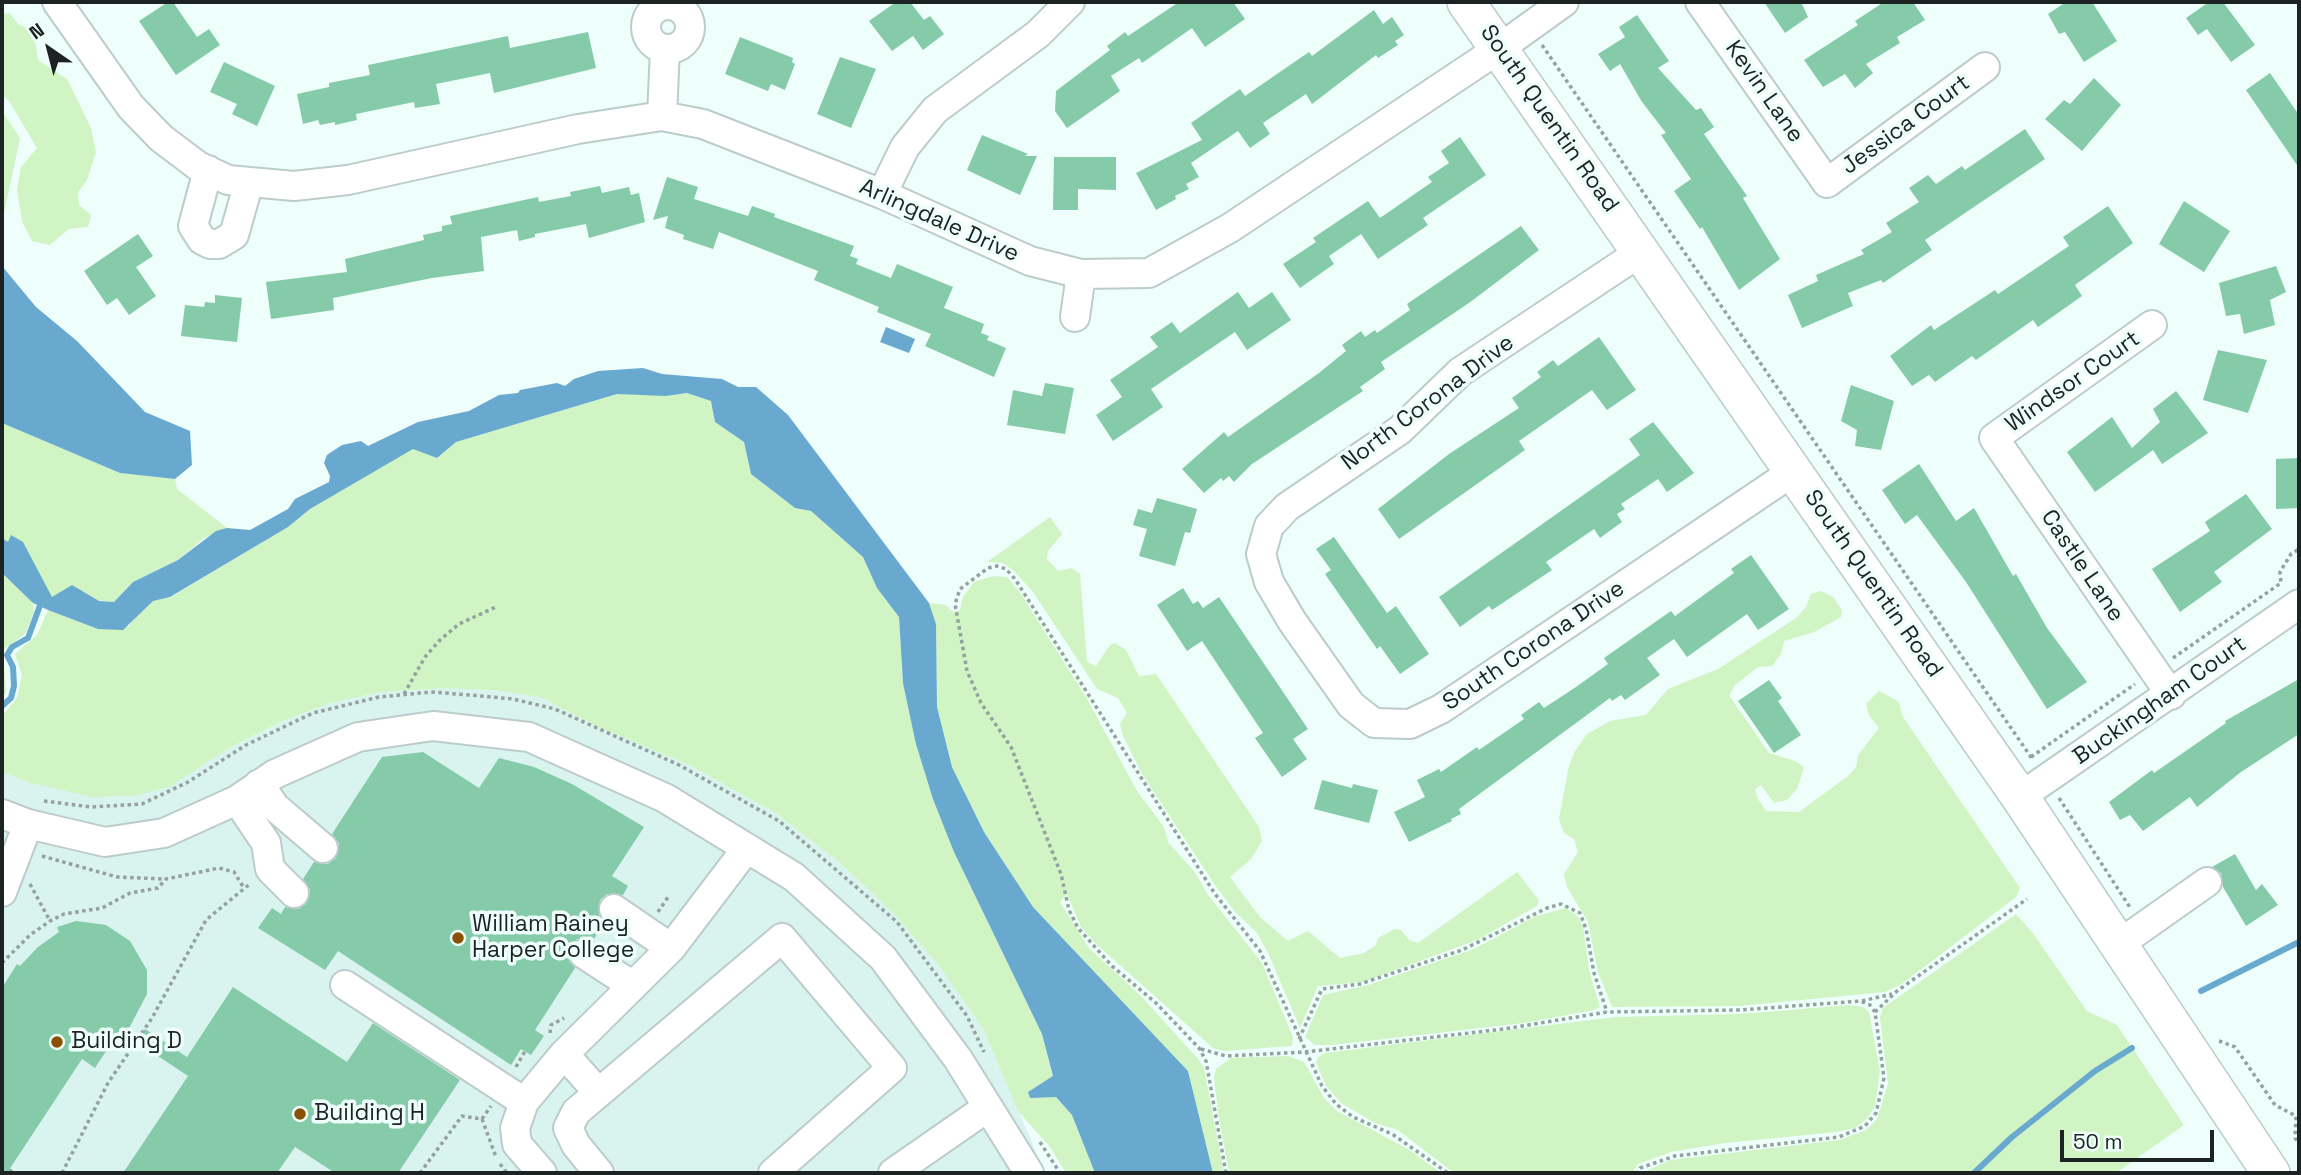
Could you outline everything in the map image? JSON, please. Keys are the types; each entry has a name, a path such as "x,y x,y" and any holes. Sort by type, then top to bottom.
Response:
{"main road":[{"name":"South Quentin Road","path":"1466,2 1794,471 2033,788 2132,936 2271,1173"}],"street":[{"name":"Arlingdale Drive","path":"57,2 131,107 161,138 208,170 228,180 294,186 348,180 578,129 662,116 703,124 882,194 1030,261 1081,274 1149,273 1230,228 1500,48 1564,2"},
{"path":"882,194 905,147 935,110 1038,34 1070,2"},
{"name":"Kevin Lane","path":"1700,2 1827,183"},
{"path":"662,116 665,50"},
{"name":"Jessica Court","path":"1827,183 1984,67"},
{"path":"208,170 193,226 202,240 210,244 219,244 234,235 248,182"},
{"name":"North Corona Drive","path":"1293,621 1269,582 1261,554 1269,526 1287,507 1400,430 1460,372 1642,251"},
{"path":"1075,317 1081,274"},
{"name":"Windsor Court","path":"1994,438 2152,326"},
{"name":"Castle Lane","path":"1994,438 2171,695"},
{"name":"South Corona Drive","path":"1293,621 1351,705 1374,723 1410,724 1441,709 1794,471"},
{"name":"Buckingham Court","path":"2033,788 2299,604"},
{"path":"2,814 28,837 105,842 164,833 248,792 290,767 358,737 433,726 529,737 665,798 794,877 883,958 958,1059 1030,1173"},
{"path":"290,767 288,788 295,825"},
{"path":"248,792 275,807 323,848"},
{"path":"248,792 266,843 270,869 294,893"},
{"path":"2,892 28,837"},
{"path":"541,1173 517,1144 515,1128 524,1102 564,1054 671,948 747,848"},
{"path":"2132,936 2207,881"},
{"path":"614,909 671,948"},
{"path":"599,1173 576,1145 568,1128 576,1112 597,1091 782,938 892,1068 772,1173"},
{"path":"584,954 633,986"},
{"path":"345,985 524,1102"},
{"path":"564,1054 597,1091"},
{"path":"910,1170 988,1107"}],"path":[{"path":"1529,26 2132,936"},
{"path":"1226,1173 1210,1073 1199,1048 1156,1003 1092,947 1069,910 1061,874 1012,747 981,703 967,671 959,639 955,604 960,589 988,568 997,566 1006,569 1054,636 1215,894 1260,951 1305,1052 1336,1104 1353,1117 1392,1134 1448,1173"},
{"path":"404,694 412,676 440,640 459,624 499,606"},
{"path":"28,837 91,807 142,804 188,782 246,746 313,713 379,697 431,692 513,699 555,709 679,765 779,821 897,922 967,1016 990,1064"},
{"path":"28,837 117,877 166,880 219,868 234,872 244,888"},
{"path":"28,837 50,921"},
{"path":"62,1173 108,1083 152,1018 206,920 270,869"},
{"path":"2,963 30,935 50,921 64,915 102,908 130,893 158,888 166,880"},
{"path":"1875,1012 1897,992 2027,899"},
{"path":"1299,1039 1322,989 1360,984 1462,950 1547,908 1561,904 1580,914 1586,929 1594,973 1607,1012"},
{"path":"1199,1048 1226,1056 1305,1052 1504,1029 1607,1012 1740,1010 1860,1001 1882,998 1897,992"},
{"path":"1637,1173 1640,1168 1675,1156 1839,1137 1865,1126 1876,1113 1884,1078 1875,1012 1870,1005 1860,1001"},
{"path":"2212,1031 2219,1042 2235,1047 2274,1105 2297,1116 2295,1138 2299,1143"},
{"path":"420,1173 462,1116 472,1115 482,1119 491,1151 507,1173"},
{"path":"1039,1140 1060,1173"},
{"path":"9,1170 15,1173"}],"shaded area":[{"name":"William Rainey Harper College","path":"445,688 493,690 540,697 601,728 691,766 774,812 838,861 893,913 937,963 984,1030 1045,1173 2,1173 2,772 27,782 227,750 280,722 330,703 381,692"}],"green space":[{"path":"10,13 18,24 34,31 38,60 67,79 91,128 96,152 87,180 78,192 79,205 91,215 88,227 69,229 50,245 32,241 22,221 17,190 21,167 37,148 9,101 2,95 2,14"},
{"path":"2,111 20,138 2,223"},
{"path":"644,393 666,396 687,393 712,401 715,422 744,442 751,474 795,508 811,511 863,557 877,588 899,617 903,683 954,852 1042,1034 1053,1077 1028,1092 1030,1098 1055,1096 1072,1115 1095,1173 1066,1173 1050,1147 1018,1111 984,1030 937,963 893,913 838,861 774,812 691,766 601,728 540,697 493,690 445,688 381,692 330,703 280,722 226,750 171,786 134,796 92,797 27,782 2,772 2,716 17,698 22,675 15,654 37,635 48,610 98,629 129,626 135,616 153,601 171,597 413,448 437,458 456,442 617,394"},
{"path":"2,423 120,473 175,479 177,489 227,528 204,538 178,560 133,582 114,602 52,597 2,538"},
{"path":"1050,517 1062,534 1048,551 1047,559 1058,571 1072,568 1080,574 1087,662 1096,666 1110,645 1115,643 1126,650 1139,676 1156,674 1259,827 1262,841 1251,859 1230,877 1260,917 1288,941 1308,931 1340,958 1364,953 1376,945 1378,938 1395,929 1401,930 1409,940 1418,943 1517,872 1539,900 1537,906 1477,940 1363,982 1318,986 1300,1028 1257,933 1235,912 1215,885 1142,774 1123,736 1120,724 1127,713 1118,698 1097,689 1033,592 1013,570 1002,563 987,562"},
{"path":"2,573 33,603 34,612 25,634 3,650 6,692 2,699"},
{"path":"993,576 1007,577 1019,591 1086,697 1137,791 1164,827 1168,842 1194,871 1208,895 1262,963 1293,1037 1292,1046 1224,1051 1213,1048 1095,943 1081,927 1067,894 1060,902 1089,948 1141,996 1204,1068 1224,1173 1213,1173 1188,1071 1033,907 984,832 952,767 937,707 936,624 929,603 946,605 953,612 960,610 963,597 974,582"},
{"path":"1821,591 1833,597 1842,610 1841,617 1814,632 1784,641 1781,654 1772,666 1758,667 1735,685 1729,695 1769,753 1795,761 1804,767 1797,789 1787,800 1774,803 1761,785 1755,789 1758,799 1766,811 1799,812 1848,776 1856,767 1858,755 1879,728 1869,715 1866,704 1879,691 1899,702 1903,717 2020,888 2016,897 1902,984 1885,992 1739,1006 1612,1007 1598,972 1588,922 1567,887 1564,874 1578,852 1574,839 1564,833 1559,819 1569,766 1575,751 1587,734 1610,721 1646,715 1668,689 1718,669 1796,618 1806,607 1811,594"},
{"path":"1565,908 1577,915 1583,926 1589,970 1600,1007 1594,1010 1524,1023 1332,1045 1315,1045 1305,1037 1323,995 1368,985 1474,949 1534,917"},
{"path":"2016,914 2032,932 2087,1011 2117,1025 2184,1125 2116,1173 1643,1173 1670,1160 1840,1140 1866,1130 1877,1119 1888,1084 1880,1017 1883,1008"},
{"path":"1850,1005 1863,1007 1869,1012 1880,1071 1875,1106 1868,1118 1855,1128 1837,1132 1725,1143 1671,1152 1638,1164 1632,1173 1454,1173 1398,1130 1375,1123 1341,1103 1326,1086 1316,1063 1318,1057 1325,1053 1615,1017 1740,1014"},
{"path":"1288,1056 1304,1062 1324,1098 1337,1111 1408,1149 1441,1173 1229,1173 1218,1113 1214,1077 1216,1069 1231,1058"}],"water":[{"path":"2,266 36,307 77,341 145,412 190,431 192,465 175,479 120,473 2,423"},
{"path":"886,327 915,339 909,353 880,342"},
{"path":"643,368 662,374 722,379 738,387 756,387 788,415 929,603 936,624 937,707 952,767 984,832 1033,907 1188,1071 1213,1173 1095,1173 1072,1115 1056,1097 1030,1098 1028,1092 1053,1076 1042,1034 954,852 933,799 916,744 903,683 899,617 877,588 863,557 811,511 795,508 751,474 744,442 715,422 711,401 687,393 666,396 617,394 456,442 437,458 413,449 310,509 288,527 170,597 153,601 123,630 98,629 33,603 2,573 2,538 8,542 11,535 23,542 52,597 72,585 99,601 114,602 133,582 178,560 216,531 227,528 250,530 288,509 295,499 329,482 330,476 324,463 327,455 342,445 361,441 368,446 418,422 469,411 499,395 557,383 565,386 574,379 598,371"}],"building":[{"path":"168,2 173,2 197,37 209,29 220,45 176,75 139,21"},
{"path":"896,2 910,2 924,20 930,16 944,34 923,50 913,36 892,51 869,21"},
{"path":"1179,2 1233,2 1245,19 1205,47 1192,28 1142,63 1139,58 1111,76 1120,91 1067,128 1055,111 1056,91 1110,50 1107,46 1125,32 1128,36"},
{"path":"1764,2 1801,2 1808,17 1785,33"},
{"path":"1884,2 1913,2 1925,20 1897,37 1900,43 1866,64 1873,73 1855,88 1845,74 1823,87 1804,60 1858,25 1855,21"},
{"path":"2066,2 2092,2 2117,41 2084,62 2065,32 2059,34 2048,14"},
{"path":"2209,2 2223,2 2255,45 2231,62 2207,29 2198,35 2186,18"},
{"path":"1374,10 1383,24 1392,17 1404,35 1395,41 1398,45 1378,58 1376,55 1312,104 1306,94 1263,123 1270,134 1250,148 1238,131 1191,163 1199,177 1186,184 1189,189 1175,196 1176,199 1156,210 1136,173 1202,140 1191,123 1240,89 1245,96 1309,52 1312,56"},
{"path":"1637,15 1669,61 1658,68 1696,110 1701,108 1714,127 1704,134 1747,196 1743,198 1780,259 1739,290 1702,227 1700,229 1674,191 1691,179 1661,135 1666,133 1642,102 1620,64 1610,71 1598,54 1625,37 1619,27"},
{"path":"588,32 596,68 494,93 490,73 436,84 440,104 415,108 414,102 356,114 357,120 335,125 335,122 320,125 318,120 303,124 297,94 329,87 329,83 370,75 368,65 508,36 510,48"},
{"path":"740,37 793,58 792,62 795,64 785,90 771,84 768,91 725,74"},
{"path":"840,57 876,69 851,128 817,114"},
{"path":"224,62 275,86 257,126 232,114 237,104 210,92"},
{"path":"2270,73 2299,115 2299,168 2246,90"},
{"path":"2094,78 2121,105 2082,151 2045,119 2064,100 2070,104"},
{"path":"2025,129 2045,159 1925,240 1932,250 1883,283 1881,280 1848,293 1853,306 1802,328 1788,295 1818,281 1816,275 1864,254 1861,250 1892,232 1886,223 1919,202 1909,188 1928,175 1936,184 1962,166 1965,170"},
{"path":"982,135 1028,154 1025,156 1037,156 1020,195 967,170"},
{"path":"1460,137 1486,175 1423,218 1428,225 1378,259 1361,234 1329,256 1334,264 1300,288 1283,264 1316,242 1313,238 1368,201 1380,218 1432,182 1428,177 1449,163 1441,151"},
{"path":"1054,157 1116,157 1116,190 1078,189 1078,210 1053,210"},
{"path":"667,177 698,187 694,199 748,216 752,206 775,214 774,217 854,246 850,256 858,259 856,264 891,278 897,264 953,287 944,308 984,324 981,333 989,336 987,340 1006,348 994,377 925,346 931,334 877,312 879,307 814,280 818,271 719,232 713,249 683,239 684,235 665,228 668,216 653,220"},
{"path":"600,186 602,193 629,187 631,195 639,193 645,222 589,238 586,224 535,234 535,237 519,241 517,230 481,237 484,271 432,278 333,298 334,310 271,319 266,282 347,272 345,259 424,240 423,235 442,231 442,226 452,224 450,216 538,197 539,202 571,196 570,192"},
{"path":"2184,201 2230,231 2204,272 2159,244"},
{"path":"2108,206 2133,243 2075,285 2082,296 2038,327 2033,320 1976,360 1972,356 1935,382 1929,375 1912,386 1890,356 1931,325 1934,330 1995,290 1998,294 2069,246 2063,237"},
{"path":"1521,226 1539,250 1469,303 1381,362 1385,369 1360,387 1363,391 1252,464 1234,482 1229,476 1223,481 1221,478 1204,493 1182,469 1224,432 1228,437 1319,373 1346,351 1342,345 1361,331 1365,337 1375,330 1377,333 1410,310 1407,304"},
{"path":"138,234 153,256 136,267 156,296 129,315 117,298 107,305 84,271"},
{"path":"2276,266 2286,292 2270,300 2275,325 2244,334 2240,314 2226,316 2219,283"},
{"path":"1238,292 1249,308 1272,292 1291,320 1247,350 1235,332 1151,389 1163,407 1113,441 1096,415 1122,397 1110,380 1158,347 1150,337 1172,322 1180,333"},
{"path":"215,295 242,298 237,342 181,336 185,305 204,307 205,302 215,303"},
{"path":"1599,337 1636,390 1607,410 1592,390 1519,441 1525,450 1399,539 1378,509 1449,454 1519,408 1512,398 1541,377 1537,372 1553,360 1558,366"},
{"path":"2218,350 2267,360 2248,413 2203,400"},
{"path":"1045,383 1074,388 1065,434 1007,425 1013,390 1042,396"},
{"path":"1851,385 1894,401 1881,450 1855,446 1857,430 1841,421"},
{"path":"2176,391 2208,433 2162,464 2153,450 2095,492 2067,452 2112,417 2132,448 2160,422 2153,409"},
{"path":"1653,422 1694,473 1667,492 1658,479 1621,504 1625,509 1617,514 1622,522 1600,538 1594,529 1546,562 1552,570 1492,610 1489,606 1460,627 1439,597 1640,455 1629,439"},
{"path":"2299,458 2299,508 2276,509 2276,459"},
{"path":"1919,464 1956,521 1974,508 2013,576 2016,574 2047,628 2087,682 2047,709 1966,582 1917,515 1905,524 1882,490"},
{"path":"2246,494 2272,529 2214,572 2222,582 2180,612 2152,569 2210,531 2205,522"},
{"path":"1157,498 1197,509 1190,533 1185,532 1175,566 1139,556 1147,529 1133,525 1138,509 1152,513"},
{"path":"1334,537 1387,613 1396,606 1429,654 1400,674 1380,646 1377,649 1325,574 1331,570 1316,549"},
{"path":"1751,555 1789,609 1758,630 1747,614 1687,657 1674,639 1647,658 1660,675 1625,700 1621,695 1612,701 1610,698 1459,809 1461,814 1451,819 1452,821 1409,842 1394,812 1425,797 1417,780 1439,769 1441,772 1477,747 1479,750 1524,719 1521,715 1539,702 1544,708 1576,687 1608,664 1604,658 1671,611 1675,616 1734,573 1731,569"},
{"path":"1183,588 1193,604 1198,601 1203,608 1219,597 1308,729 1293,739 1307,759 1282,777 1255,738 1263,733 1202,641 1187,651 1157,605"},
{"path":"2299,679 2299,734 2241,772 2197,807 2190,797 2143,831 2130,815 2120,820 2109,802 2152,770 2154,773 2226,723 2225,721"},
{"path":"1769,680 1782,698 1778,701 1801,735 1774,753 1738,701"},
{"path":"423,752 479,788 499,758 534,767 572,784 644,827 612,876 628,886 623,895 607,894 600,900 599,916 605,923 593,940 577,939 570,946 569,961 575,968 535,1030 544,1036 531,1055 521,1049 511,1065 338,951 325,970 258,928 272,908 281,914 285,907 298,909 306,904 310,889 303,879 314,862 328,864 336,858 339,843 332,834 382,757"},
{"path":"1322,780 1352,788 1353,784 1378,790 1369,823 1314,809"},
{"path":"2235,854 2256,890 2262,884 2278,905 2246,926 2223,887 2221,873 2212,867"},
{"name":"Building D","path":"76,921 106,925 130,941 147,970 147,994 126,1034 120,1030 95,1068 82,1059 7,1173 2,1173 2,988 17,964 20,966 38,947 59,932 57,927"},
{"name":"Building H","path":"233,987 347,1062 373,1023 460,1080 398,1173 335,1173 295,1147 277,1173 123,1173 188,1076 137,1042 145,1029 187,1057"}],"waterway":[{"path":"2,706 11,698 14,686 13,667 7,655 12,647 28,638 42,600"},
{"path":"2201,991 2299,942"},
{"path":"1974,1173 2012,1137 2095,1071 2132,1048"}],"place":[{"name":"William Rainey Harper College","path":"458,938"},
{"name":"Building D","path":"57,1042"},
{"name":"Building H","path":"300,1114"}]}
